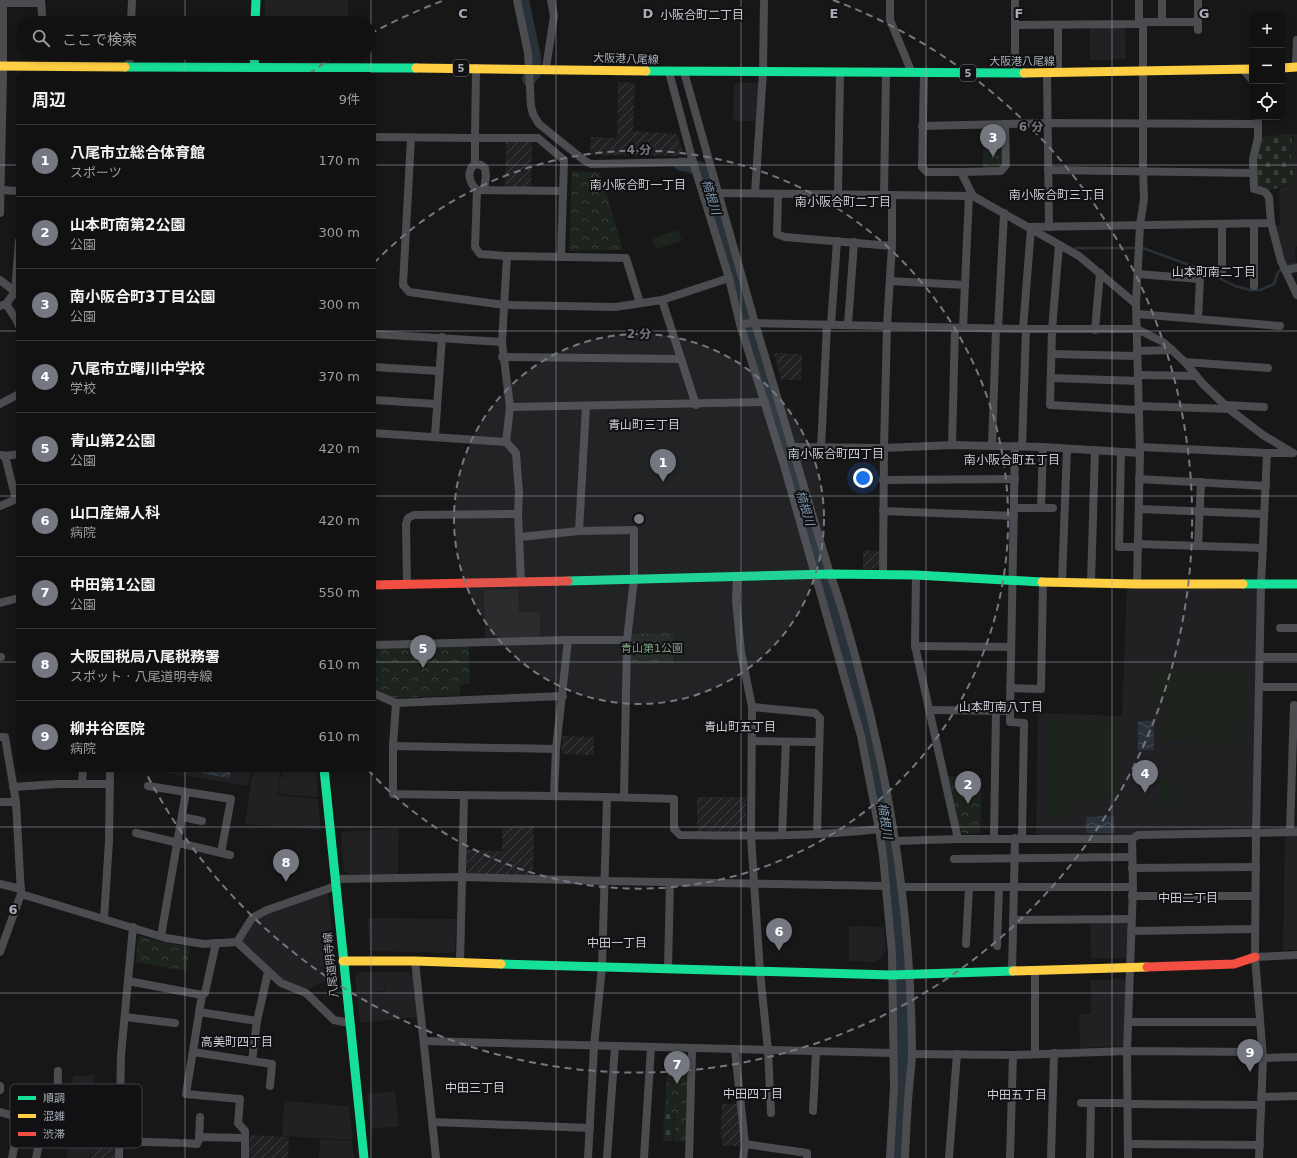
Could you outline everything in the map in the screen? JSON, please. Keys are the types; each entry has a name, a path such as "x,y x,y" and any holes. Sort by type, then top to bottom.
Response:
{"street":[{"path":"131,16 132,0"},
{"path":"255,16 256,0"},
{"path":"517,0 528,53 531,106 533,114 539,124 585,161 595,164 693,162"},
{"path":"546,68 554,16 551,0"},
{"path":"755,193 763,72 764,0"},
{"path":"890,0 890,20 912,73"},
{"path":"1015,0 1016,73"},
{"path":"1137,584 1140,450 1136,304 1140,225 1144,199 1142,170 1141,22 1139,0"},
{"path":"1162,0 1162,22"},
{"path":"1015,25 1140,24 1141,22 1162,22 1198,26 1198,0"},
{"path":"0,213 3,2 41,2 42,14"},
{"path":"1058,25 1058,72"},
{"path":"1285,68 1297,67 1297,40"},
{"path":"129,67 130,60"},
{"path":"254,60 254,71"},
{"name":"大阪港八尾線","path":"2,66 129,67 254,71 546,68 669,72 886,73 1047,73 1248,69"},
{"path":"476,68 475,164 470,170 472,185 480,190 563,191"},
{"path":"669,72 693,162 729,278 748,324 792,447 830,574 840,600 870,710 885,780 895,841 908,948 900,975 893,1053 894,1087 890,1158"},
{"path":"684,72 718,193 765,402 816,575 861,736 879,829 892,953 900,975 912,1054 905,1158"},
{"path":"838,194 840,72"},
{"path":"884,574 884,448 887,326 892,246 888,195 886,73"},
{"path":"924,73 922,167 927,172 1001,171 1006,165 1005,124"},
{"path":"1047,73 1049,227"},
{"path":"922,126 1258,120 1258,138 1253,160 1254,189 1265,192 1269,197 1271,224 1281,261 1297,295"},
{"path":"376,137 538,138 564,160 561,257"},
{"path":"411,138 403,285 410,292 504,305 615,307 662,300 729,278"},
{"path":"475,164 481,165 485,168 486,176 480,190 475,247 480,254 507,256 626,258 640,303"},
{"path":"1048,170 1142,170 1253,173"},
{"path":"952,445 959,328 965,285 971,196 961,172"},
{"path":"1,190 16,191"},
{"path":"718,193 971,196 1079,256 1136,304"},
{"path":"778,194 777,234 892,246"},
{"path":"992,446 1004,213"},
{"path":"1222,224 1222,273"},
{"path":"1254,224 1254,286"},
{"path":"1030,228 1271,224"},
{"path":"1012,972 1015,858 1019,838 1024,723 1010,722 1014,516 1030,228"},
{"path":"821,448 829,325 837,241"},
{"path":"848,325 854,242"},
{"path":"1060,245 1052,330 1050,404 1139,408 1264,408"},
{"path":"506,442 510,407 502,357 502,342 507,256"},
{"path":"1285,270 1297,268"},
{"path":"1095,330 1100,274"},
{"path":"1138,274 1200,279 1198,319"},
{"path":"0,280 16,292"},
{"path":"890,281 965,285"},
{"path":"16,294 3,305 16,319"},
{"path":"662,300 696,404"},
{"path":"1137,314 1280,326"},
{"path":"748,324 1052,330 1137,329 1163,342 1185,362 1196,376 1227,407 1263,435 1295,453"},
{"path":"376,334 442,337 502,342"},
{"path":"435,436 442,337"},
{"path":"1052,354 1137,354 1172,350"},
{"path":"502,357 681,359"},
{"path":"1185,362 1268,368"},
{"path":"376,367 439,371"},
{"path":"1051,378 1196,376"},
{"path":"0,404 16,396"},
{"path":"376,400 437,404"},
{"path":"510,407 765,402"},
{"path":"579,531 586,406"},
{"path":"376,433 506,442 516,453 519,494 518,514 521,582"},
{"path":"792,447 884,448 952,445 1019,446 1121,452 1140,450 1295,453"},
{"path":"1041,508 1043,447"},
{"path":"1062,582 1067,449"},
{"path":"1091,583 1094,450"},
{"path":"1121,452 1119,547 1198,546 1263,548"},
{"path":"1260,1158 1263,1055 1255,957 1255,896 1261,585 1267,453"},
{"path":"16,454 3,455 16,496"},
{"path":"884,480 1015,479"},
{"path":"1140,479 1266,486"},
{"path":"1198,546 1200,482"},
{"path":"0,506 16,499"},
{"path":"1015,508 1053,508"},
{"path":"1139,509 1264,514"},
{"path":"883,511 1014,516"},
{"path":"407,584 406,524 408,518 414,515 518,514"},
{"path":"520,537 579,531 634,530 634,579 627,640 624,797"},
{"path":"376,585 830,574 916,575 1043,582 1261,585 1297,584"},
{"path":"916,575 915,646 958,839"},
{"path":"736,577 736,600 741,652 752,707 750,836 760,972 768,1050 771,1113"},
{"path":"1010,688 1041,689 1043,582"},
{"path":"0,603 16,599"},
{"path":"1280,628 1297,628"},
{"path":"554,796 556,749 568,640"},
{"path":"376,645 627,640"},
{"path":"915,646 1011,647"},
{"path":"1260,657 1297,658"},
{"path":"1259,687 1297,687"},
{"path":"376,694 396,703 563,696"},
{"path":"396,703 393,746 394,794 674,799 674,829 680,835 750,836 817,834 879,829"},
{"path":"895,841 994,838 1132,839 1138,835 1294,832 1294,705"},
{"path":"752,707 815,713 820,718 817,834"},
{"path":"929,710 1010,711"},
{"path":"994,838 996,711"},
{"path":"0,737 5,737 16,802 21,892 0,952"},
{"path":"752,741 819,742"},
{"path":"782,835 786,742"},
{"path":"393,746 556,749"},
{"path":"82,784 83,772"},
{"path":"104,919 109,841 110,772"},
{"name":"八尾道明寺線","path":"324,772 364,1158"},
{"path":"13,787 58,784 110,784"},
{"path":"148,786 231,799 221,852"},
{"path":"161,936 186,792"},
{"path":"460,963 464,796"},
{"path":"588,1158 594,1046 602,967 607,797"},
{"path":"0,802 16,802"},
{"path":"182,817 202,821"},
{"path":"136,833 230,855"},
{"path":"1128,1158 1127,1051 1133,887 1132,839"},
{"path":"954,859 1132,857"},
{"path":"1132,868 1256,867"},
{"path":"237,942 252,918 266,910 335,882 462,877 886,886"},
{"path":"668,969 670,882"},
{"path":"0,884 104,919 161,936 204,944 237,942 281,983 306,993 334,1020 349,1023"},
{"path":"900,887 1133,887"},
{"path":"966,944 968,887"},
{"path":"997,946 999,887"},
{"path":"1132,896 1255,896"},
{"path":"1013,920 1131,919"},
{"path":"121,1084 121,1055 133,927"},
{"path":"1131,931 1255,929"},
{"path":"216,943 205,993 202,995 186,1094 240,1099 238,1123 245,1131 245,1158"},
{"path":"343,961 415,961 900,975 1234,964 1255,957 1297,955"},
{"path":"415,961 436,1158"},
{"path":"1034,1054 1036,971"},
{"path":"252,1062 257,1021 268,972"},
{"path":"128,981 202,995"},
{"path":"199,1012 257,1021"},
{"path":"125,1017 174,1023"},
{"path":"1128,1022 1260,1022"},
{"path":"424,1041 893,1053"},
{"path":"607,1158 615,1046"},
{"path":"644,1158 651,1047"},
{"path":"689,1158 692,1049"},
{"path":"735,1050 745,1144 743,1158"},
{"path":"912,1054 1013,1055 1127,1051 1297,1057"},
{"path":"193,1052 272,1064 270,1086"},
{"path":"813,1111 816,1052"},
{"path":"1051,1158 1054,1053"},
{"path":"949,1158 957,1054"},
{"path":"1010,1158 1013,1055"},
{"path":"58,1071 58,1084"},
{"path":"1081,1103 1128,1104 1261,1101 1297,1096"},
{"path":"1090,1158 1091,1103"},
{"path":"0,1112 10,1114"},
{"path":"142,1142 196,1144 199,1137 200,1117"},
{"path":"433,1122 590,1128"},
{"path":"199,1137 245,1138"},
{"path":"745,1144 807,1153 807,1158"},
{"path":"1128,1144 1260,1145"},
{"path":"12,1158 14,1148"},
{"path":"36,1158 38,1148"},
{"path":"119,1158 120,1148"}],"shaded area":[{"path":"265,0 348,0 348,16 265,16"},
{"path":"1125,25 1126,59 1090,60 1090,26"},
{"path":"618,82 635,83 633,131 677,134 683,153 681,156 590,155 591,137 617,138"},
{"path":"734,83 756,83 759,85 756,121 733,121"},
{"path":"1293,134 1297,134 1297,246 1295,249 1296,262 1288,265 1285,263 1275,226 1280,225 1279,189 1294,183 1291,158"},
{"path":"506,141 532,141 531,187 505,187"},
{"path":"774,353 802,354 801,380 781,380"},
{"path":"863,550 877,551 880,553 879,566 876,569 863,570"},
{"path":"1127,587 1258,590 1252,830 1131,837 1036,838 1038,713 1122,716"},
{"path":"518,589 519,612 540,612 540,637 485,638 484,590"},
{"path":"563,736 594,737 594,755 561,754"},
{"path":"160,772 250,772 248,786"},
{"path":"253,772 281,772 277,795 318,799 321,830 245,824"},
{"path":"282,772 317,772 318,797 278,794"},
{"path":"697,797 746,797 746,828 743,832 697,832"},
{"path":"534,826 533,875 471,875 467,872 467,850 502,851 502,828"},
{"path":"399,828 398,874 349,874 344,870 341,832"},
{"path":"1285,836 1297,836 1297,950 1283,950"},
{"path":"328,892 336,977 307,989 307,991 283,980 261,958 241,943 250,924 267,912"},
{"path":"367,918 457,919 455,950 452,953 370,951"},
{"path":"1090,922 1126,922 1128,924 1127,956 1125,958 1091,959"},
{"path":"849,926 884,927 886,951 876,962 849,961"},
{"path":"359,972 384,972 385,991 357,993 355,976"},
{"path":"384,972 408,972 413,976 417,1017 360,1023 357,994 385,992"},
{"path":"1124,979 1127,982 1123,1046 1080,1048 1079,1014 1091,1014 1090,980"},
{"path":"95,1075 94,1084 72,1084 73,1076"},
{"path":"395,1091 399,1126 371,1129 367,1094"},
{"path":"284,1101 349,1106 353,1140 282,1136"},
{"path":"722,1104 739,1104 742,1146 722,1146"},
{"path":"250,1135 289,1137 288,1158 248,1158"},
{"path":"320,1139 352,1141 354,1158 319,1158"},
{"path":"68,1148 91,1148 90,1158 67,1158"},
{"path":"91,1148 116,1148 116,1158 91,1158"}],"green space":[{"path":"1292,134 1291,158 1294,183 1271,190 1257,188 1256,162 1260,137"},
{"path":"983,149 1003,149 1003,164 1001,168 983,168"},
{"path":"572,171 600,172 623,250 569,251"},
{"path":"678,230 682,241 656,249 652,238"},
{"name":"青山第1公園","path":"673,633 673,663 631,664 630,634"},
{"path":"469,646 470,684 460,685 460,695 396,698 378,691 376,688 376,652 379,649"},
{"path":"1153,670 1244,672 1242,743 1164,741 1165,703 1152,702"},
{"path":"1048,719 1119,721 1117,799 1075,798 1074,818 1046,817"},
{"path":"948,776 982,778 980,833 965,834 960,831"},
{"path":"1158,780 1170,780 1170,806 1157,806"},
{"path":"1175,780 1187,780 1186,807 1174,807"},
{"path":"140,936 166,943 190,947 186,971 136,962 138,937"},
{"path":"668,1052 685,1053 689,1056 686,1141 674,1142 675,1113 665,1112"},
{"path":"664,1112 674,1114 673,1141 663,1141"}],"water":[{"path":"1138,721 1154,721 1154,750 1138,750"},
{"path":"202,772 231,772 230,778 202,774"},
{"path":"1114,816 1115,833 1086,833 1086,817"}],"waterway":[{"name":"楠根川","path":"522,0 534,57 534,73 529,79"},
{"name":"楠根川","path":"681,164 703,170 846,647 869,734 889,844 899,961 902,1054 896,1158"},
{"path":"1076,248 1143,248 1203,270 1235,286 1250,290 1260,290 1274,284 1278,272 1283,268"},
{"path":"1290,265 1297,264"}],"traffic: fast":[{"path":"255,16 256,0"},
{"path":"254,60 255,72"},
{"path":"125,67 416,68"},
{"path":"646,71 1024,73"},
{"path":"568,581 830,574 916,575 1042,582"},
{"path":"1243,584 1297,584"},
{"path":"324,772 364,1158"},
{"path":"501,964 891,975 1013,971"}],"traffic: slow":[{"path":"0,66 125,67"},
{"path":"1285,68 1297,67"},
{"path":"416,68 646,71"},
{"path":"1024,73 1249,69"},
{"path":"1042,582 1243,584"},
{"path":"343,961 415,961 501,964"},
{"path":"1013,971 1147,967"}],"traffic: jam":[{"path":"376,585 568,581"},
{"path":"1147,967 1234,964 1255,957"}],"place":[{"name":"南小阪合町3丁目公園","path":"993,157"},
{"name":"八尾市立総合体育館","path":"663,482"},
{"name":"青山第2公園","path":"423,668"},
{"name":"八尾市立曙川中学校","path":"1145,793"},
{"name":"山本町南第2公園","path":"968,804"},
{"name":"大阪国税局八尾税務署","path":"286,882"},
{"name":"山口産婦人科","path":"779,951"},
{"name":"柳井谷医院","path":"1250,1072"},
{"name":"中田第1公園","path":"677,1084"}],"district":[{"name":"小阪合町二丁目","path":"702,15"},
{"name":"南小阪合町一丁目","path":"638,185"},
{"name":"南小阪合町三丁目","path":"1057,195"},
{"name":"南小阪合町二丁目","path":"843,202"},
{"name":"山本町南二丁目","path":"1214,272"},
{"name":"青山町三丁目","path":"644,425"},
{"name":"南小阪合町四丁目","path":"836,454"},
{"name":"南小阪合町五丁目","path":"1012,460"},
{"name":"山本町南八丁目","path":"1001,707"},
{"name":"青山町五丁目","path":"740,727"},
{"name":"中田二丁目","path":"1188,898"},
{"name":"中田一丁目","path":"617,943"},
{"name":"高美町四丁目","path":"237,1042"},
{"name":"中田三丁目","path":"475,1088"},
{"name":"中田四丁目","path":"753,1094"},
{"name":"中田五丁目","path":"1017,1095"}]}
